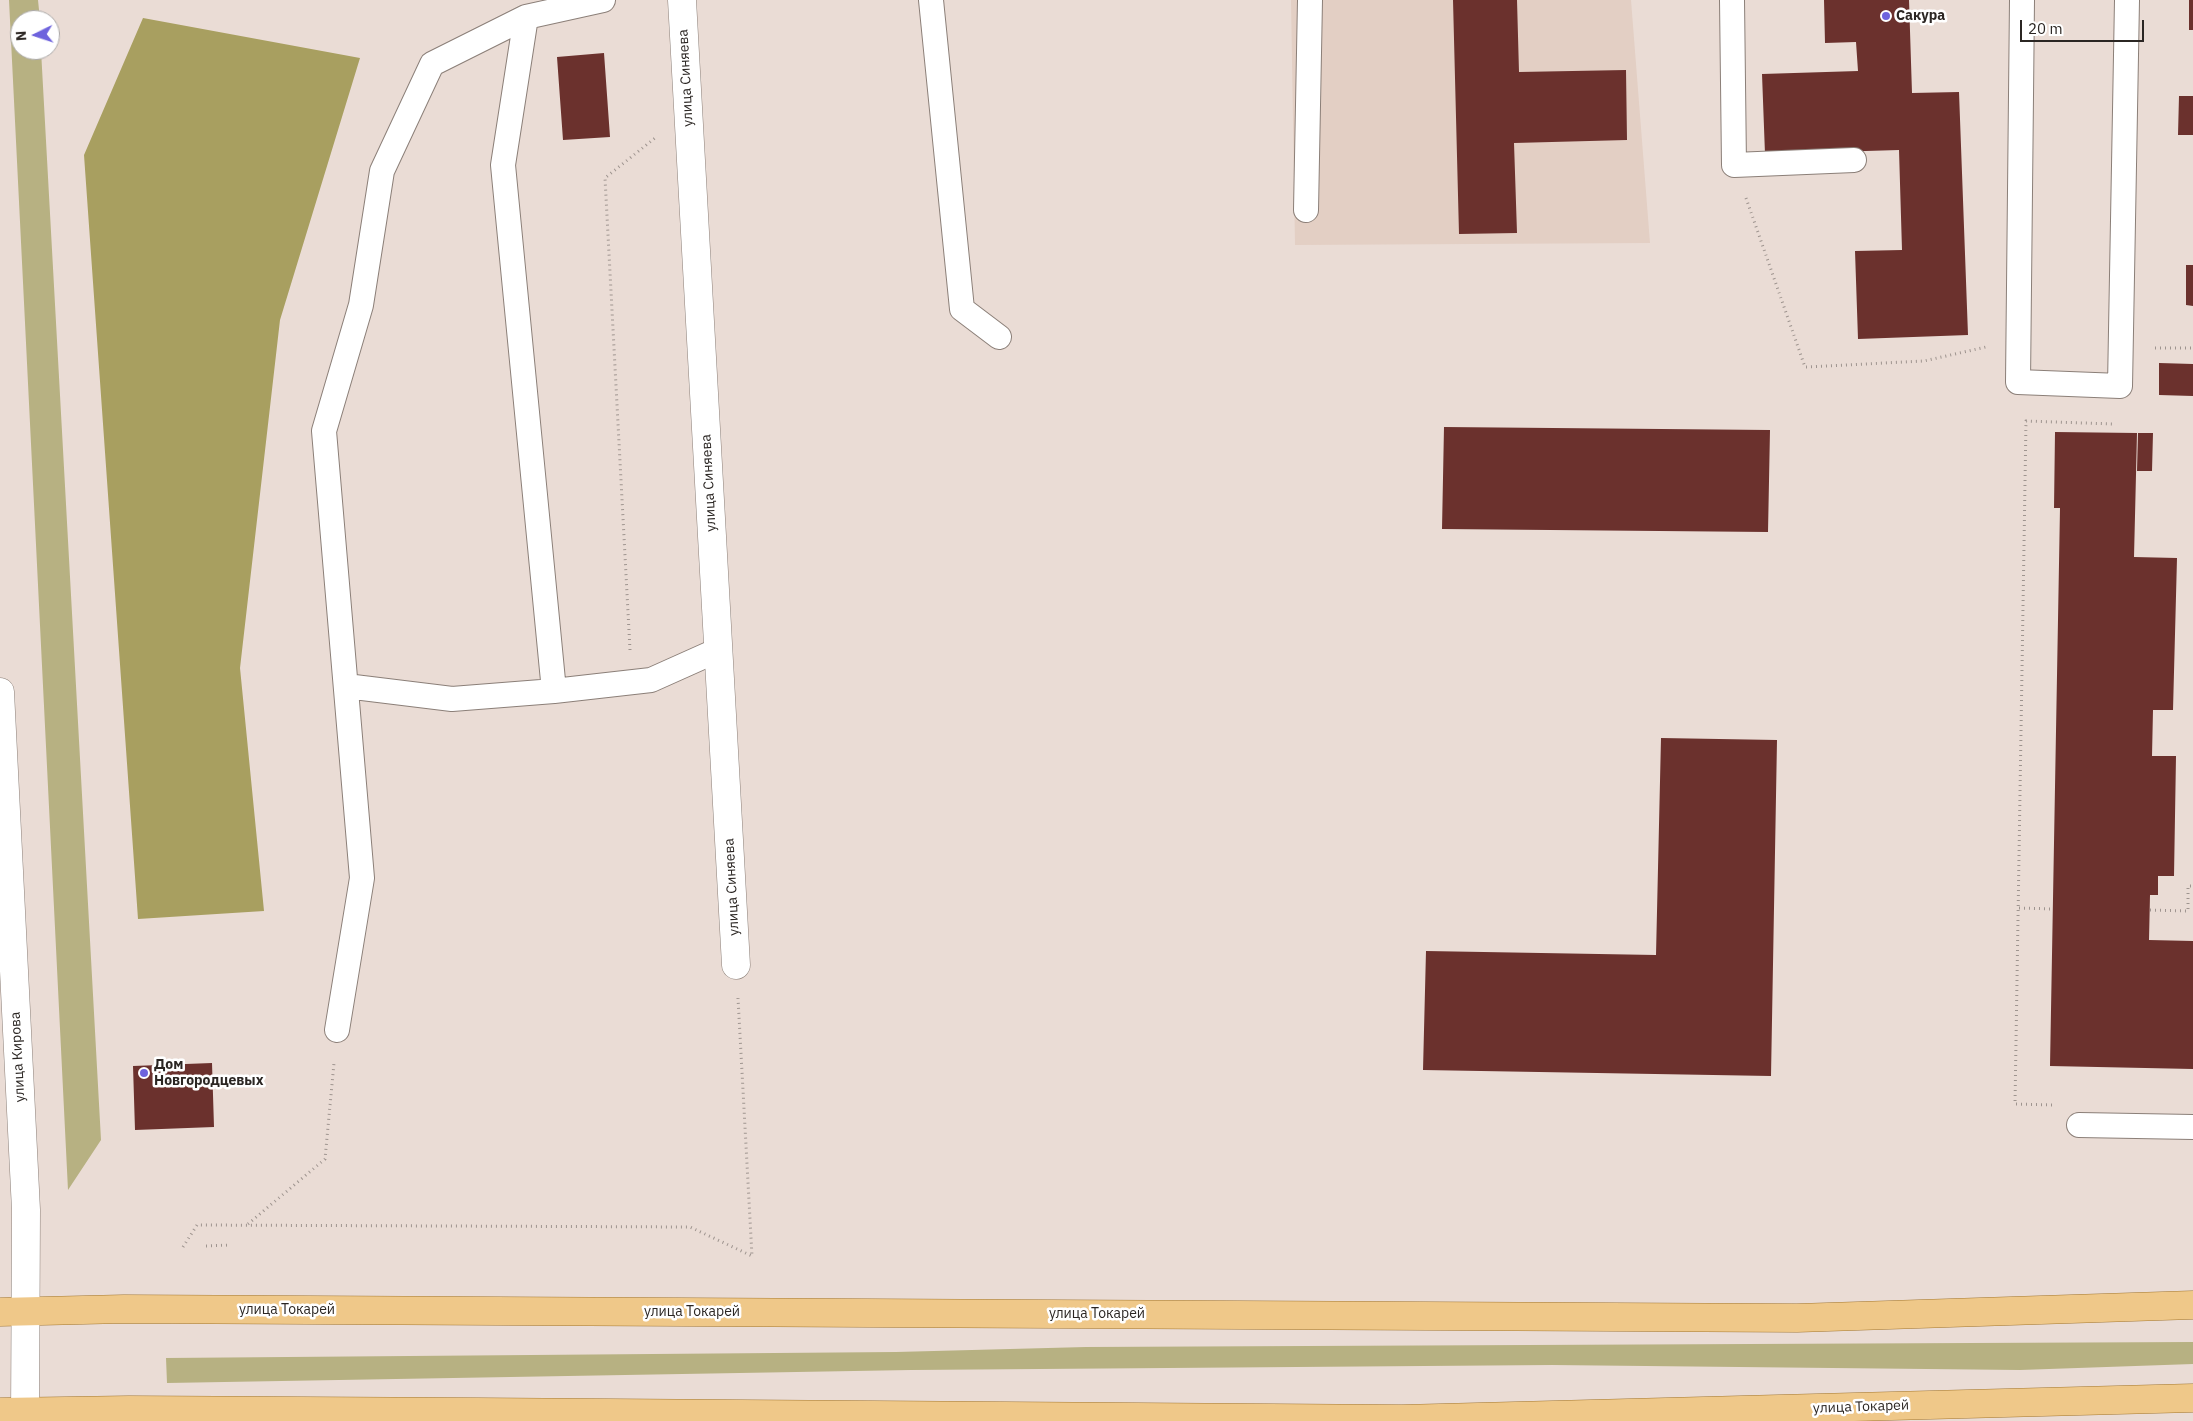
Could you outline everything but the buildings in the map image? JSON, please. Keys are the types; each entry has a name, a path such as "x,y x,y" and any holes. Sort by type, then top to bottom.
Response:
{"main road":[{"name":"улица Токарей","path":"13,1312 134,1309 1797,1318 2193,1305"},
{"name":"улица Токарей","path":"17,1415 1402,1419 2193,1398"}],"street":[{"name":"улица Синяева","path":"682,0 736,965"},
{"name":"улица Кирова","path":"0,692 26,1210 13,1312 17,1415"}],"lane":[{"path":"337,1030 362,878 324,431 361,305 382,171 432,64 526,17 603,0"},
{"path":"931,0 962,309 999,336"},
{"path":"1306,210 1310,0"},
{"path":"1732,0 1734,165 1854,160"},
{"path":"2022,0 2018,382 2120,386 2127,0"},
{"path":"526,17 503,165 554,692"},
{"path":"346,686 452,699 554,692 651,680 718,650"},
{"path":"2079,1124 2193,1127"}],"path":[{"path":"632,683 605,178 688,110"},
{"path":"1734,165 1805,367 1924,361 1988,347"},
{"path":"2160,348 2193,348"},
{"path":"2055,1105 2015,1104 2026,422 2113,424"},
{"path":"2150,910 2188,911 2188,886 2193,886"},
{"path":"2019,908 2053,908"},
{"path":"184,1247 197,1225 690,1227 752,1256 736,965"},
{"path":"248,1224 324,1159 337,1030"},
{"path":"206,1246 230,1245"}],"shaded area":[{"path":"9,0 38,0 39,10 10,10 10,20"},
{"path":"1291,0 1631,0 1650,243 1295,245"},
{"path":"143,18 360,58 280,320 240,668 264,911 138,919 84,155"},
{"path":"12,60 42,60 101,1140 68,1190"},
{"path":"2193,1342 2193,1364 2020,1370 1552,1365 911,1370 167,1383 166,1358 896,1352 1086,1347"}],"place":[{"name":"Сакура","path":"1886,16"},
{"name":"Дом Новгородцевых","path":"144,1073"}]}
